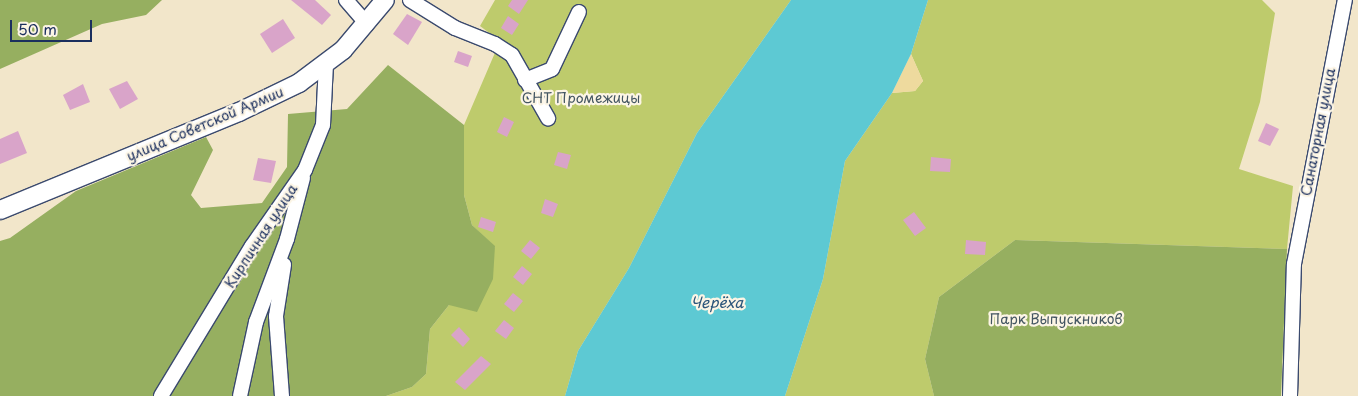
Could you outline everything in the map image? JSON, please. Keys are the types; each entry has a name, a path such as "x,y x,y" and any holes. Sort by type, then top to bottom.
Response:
{"main road":[{"name":"улица Советской Армии","path":"0,210 238,112 299,83 344,50 385,0"}],"street":[{"path":"346,0 367,24"},
{"path":"410,0 455,28 495,44 512,55 548,118"},
{"name":"Санаторная улица","path":"1290,396 1294,264 1345,0"},
{"path":"525,80 552,69 579,12"},
{"name":"Кирпичная улица","path":"161,396 252,246 305,170 323,125 326,63"},
{"path":"240,396 256,322 287,239 305,170"},
{"path":"282,396 276,316 287,239"}],"green space":[{"path":"0,0 162,0 146,15 102,24 0,69"},
{"name":"СНТ Промежицы","path":"495,0 791,0 697,133 629,268 578,351 565,396 386,396 412,387 426,374 430,329 495,247 472,225 464,195 463,147 464,125 500,41 480,26"},
{"path":"928,0 1262,0 1275,13 1260,102 1239,169 1293,186 1287,249 1015,240 939,297 925,359 934,396 785,396 823,279 845,161 892,93 915,91 923,81 911,54"},
{"path":"388,65 464,125 464,195 472,225 495,246 493,279 477,312 449,305 430,329 426,374 412,387 386,396 0,396 0,241 10,238 76,191 206,137 213,150 191,195 201,208 262,203 287,167 288,114 347,109"},
{"name":"Парк Выпускников","path":"1015,240 1287,249 1281,396 934,396 925,359 939,297"}],"sand":[{"path":"911,54 923,81 915,91 892,93"}],"water":[{"name":"Черёха","path":"791,0 928,0 911,54 892,93 845,161 823,279 785,396 565,396 578,351 629,268 697,133"}],"building":[{"path":"291,0 315,0 331,15 322,25"},
{"path":"512,0 528,0 519,14 508,6"},
{"path":"407,14 422,22 408,45 393,34"},
{"path":"508,16 519,24 512,35 501,28"},
{"path":"283,19 295,38 272,53 260,34"},
{"path":"458,51 472,56 468,67 454,62"},
{"path":"127,81 138,99 120,109 109,89"},
{"path":"83,84 90,102 70,110 63,95"},
{"path":"504,117 514,122 507,137 497,132"},
{"path":"1266,123 1279,129 1270,146 1258,141"},
{"path":"18,131 27,153 0,164 0,139"},
{"path":"558,152 571,155 567,169 554,165"},
{"path":"931,157 951,159 950,172 930,171"},
{"path":"258,158 276,161 271,183 253,180"},
{"path":"545,199 558,204 553,217 541,213"},
{"path":"914,212 926,228 915,236 903,220"},
{"path":"481,217 496,222 493,232 478,227"},
{"path":"530,240 540,248 531,259 521,251"},
{"path":"966,240 986,242 985,255 965,254"},
{"path":"522,266 532,274 523,285 513,277"},
{"path":"513,293 523,301 514,312 504,304"},
{"path":"504,320 514,328 506,339 495,331"},
{"path":"459,327 470,339 463,347 451,335"},
{"path":"481,356 491,364 465,390 455,382"}]}
